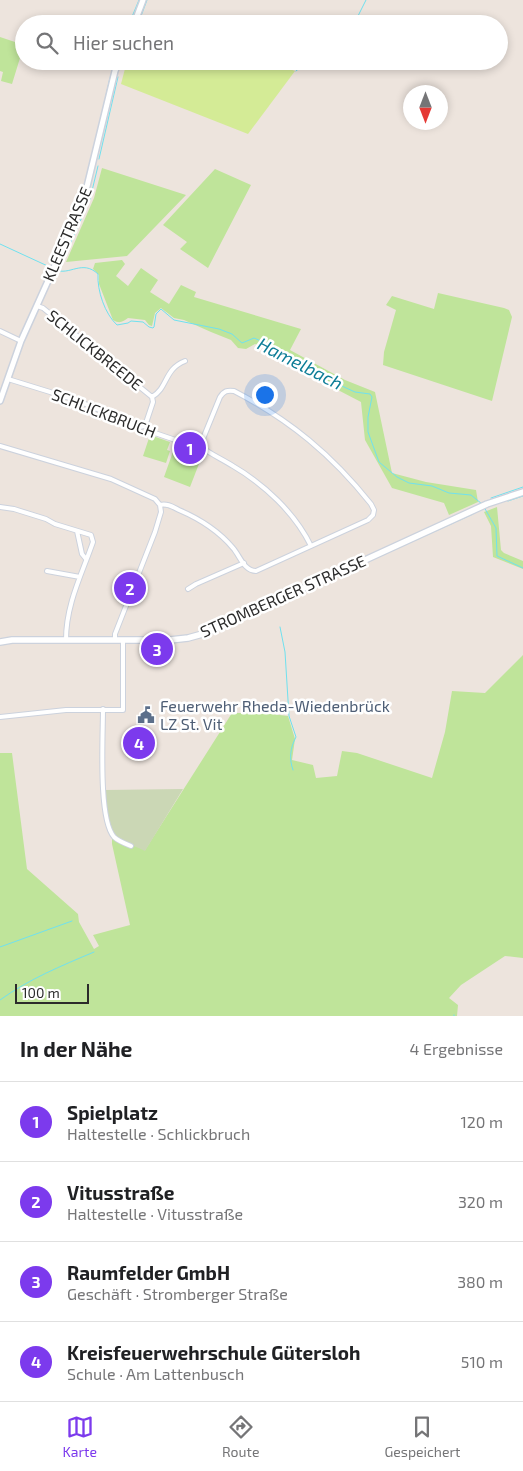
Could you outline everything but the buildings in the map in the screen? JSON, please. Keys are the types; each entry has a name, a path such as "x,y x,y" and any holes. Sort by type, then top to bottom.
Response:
{"main road":[{"name":"STROMBERGER STRASSE","path":"0,642 12,640 170,640 206,633 478,508 523,492"}],"street":[{"path":"137,15 143,0"},
{"name":"KLEESTRASSE","path":"0,402 20,341 87,193 117,70"},
{"name":"SCHLICKBREEDE","path":"37,306 43,308 152,397 153,402 146,426"},
{"path":"0,331 20,341"},
{"name":"SCHLICKBREEDE","path":"152,397 158,394 174,365 185,360"},
{"name":"SCHLICKBRUCH","path":"8,379 76,400 139,427 146,426 152,432 193,446 200,446 234,466 265,489 295,521 311,546"},
{"path":"160,504 165,504 188,514 214,529 234,549 251,571 256,571 368,520 374,513 371,504 332,459 306,436 276,414 234,391 223,392 200,446"},
{"path":"0,446 111,479 156,499 160,504 161,512 155,532 115,634 115,640"},
{"path":"0,507 14,509 91,535 93,538 70,604 66,624 66,640"},
{"path":"77,531 82,554 86,559"},
{"path":"188,589 244,564"},
{"path":"48,571 80,577"},
{"path":"0,717 66,710 123,710 123,640"},
{"path":"103,709 103,803 111,832 115,838 131,846"}],"green space":[{"path":"0,37 15,42 16,70 12,84 1,81 3,72 0,71"},
{"path":"125,70 295,71 248,134 121,84"},
{"path":"102,168 186,195 127,256 66,262 94,198"},
{"path":"215,169 251,185 208,268 180,249 187,242 163,225"},
{"path":"122,260 125,264 116,276 128,286 141,268 158,280 150,292 169,304 181,285 196,292 194,297 301,329 290,350 345,380 375,392 392,473 426,482 476,490 478,502 449,515 444,503 392,488 365,440 361,402 267,353 262,346 255,344 246,349 238,348 231,340 184,320 174,318 161,308 155,313 152,326 145,320 128,318 119,322 113,320 99,284 99,275 93,269 95,263"},
{"path":"438,293 509,310 512,317 492,401 383,365 384,352 396,310 386,305 392,296 434,309"},
{"path":"150,435 170,442 167,450 170,451 166,463 143,456"},
{"path":"175,446 202,456 190,487 164,477"},
{"path":"497,507 501,550 523,561 523,569 493,557 491,526 484,512"},
{"path":"523,655 523,958 505,956 461,985 449,998 458,1005 457,1016 0,1016 0,753 12,753 27,869 78,914 79,922 94,949 99,946 93,935 130,925 112,844 112,831 116,837 145,850 232,713 263,713 288,716 295,739 292,760 313,765 316,778 337,776 342,751 357,753 432,778 445,732 452,691 485,693"},
{"path":"183,789 145,851 115,837 106,807 105,790"}],"waterway":[{"path":"133,15 139,0"},
{"path":"141,15 147,0"},
{"path":"358,15 366,0"},
{"path":"99,159 118,77"},
{"path":"94,148 110,78"},
{"path":"63,260 90,199 98,166"},
{"path":"52,262 82,198"},
{"name":"Hamelbach","path":"0,244 52,268"},
{"name":"Hamelbach","path":"55,270 66,271 87,268 98,274 103,302 109,315 117,325 131,321 143,322 153,328 156,314 161,309 174,320 219,329 232,334 242,343 254,338 268,344 284,357 308,366 344,387 355,392 370,394 372,397 368,417 368,432 379,462 397,477 409,483 432,486 449,493 471,495 482,504"},
{"path":"491,498 523,487"},
{"path":"508,501 523,496"},
{"name":"Hamelbach","path":"484,507 496,528 497,556 523,568"},
{"path":"288,598 473,514"},
{"path":"280,627 285,652 289,716 296,737 292,745 291,754 293,770"},
{"path":"0,947 72,921"},
{"path":"0,1000 34,979 94,952"}],"place":[{"name":"Spielplatz","path":"190,448"},
{"name":"Vitusstraße","path":"130,588"},
{"name":"Raumfelder GmbH","path":"157,649"},
{"name":"Feuerwehr Rheda-Wiedenbrück LZ St. Vit","path":"146,715"},
{"name":"Kreisfeuerwehrschule Gütersloh","path":"139,743"}]}
